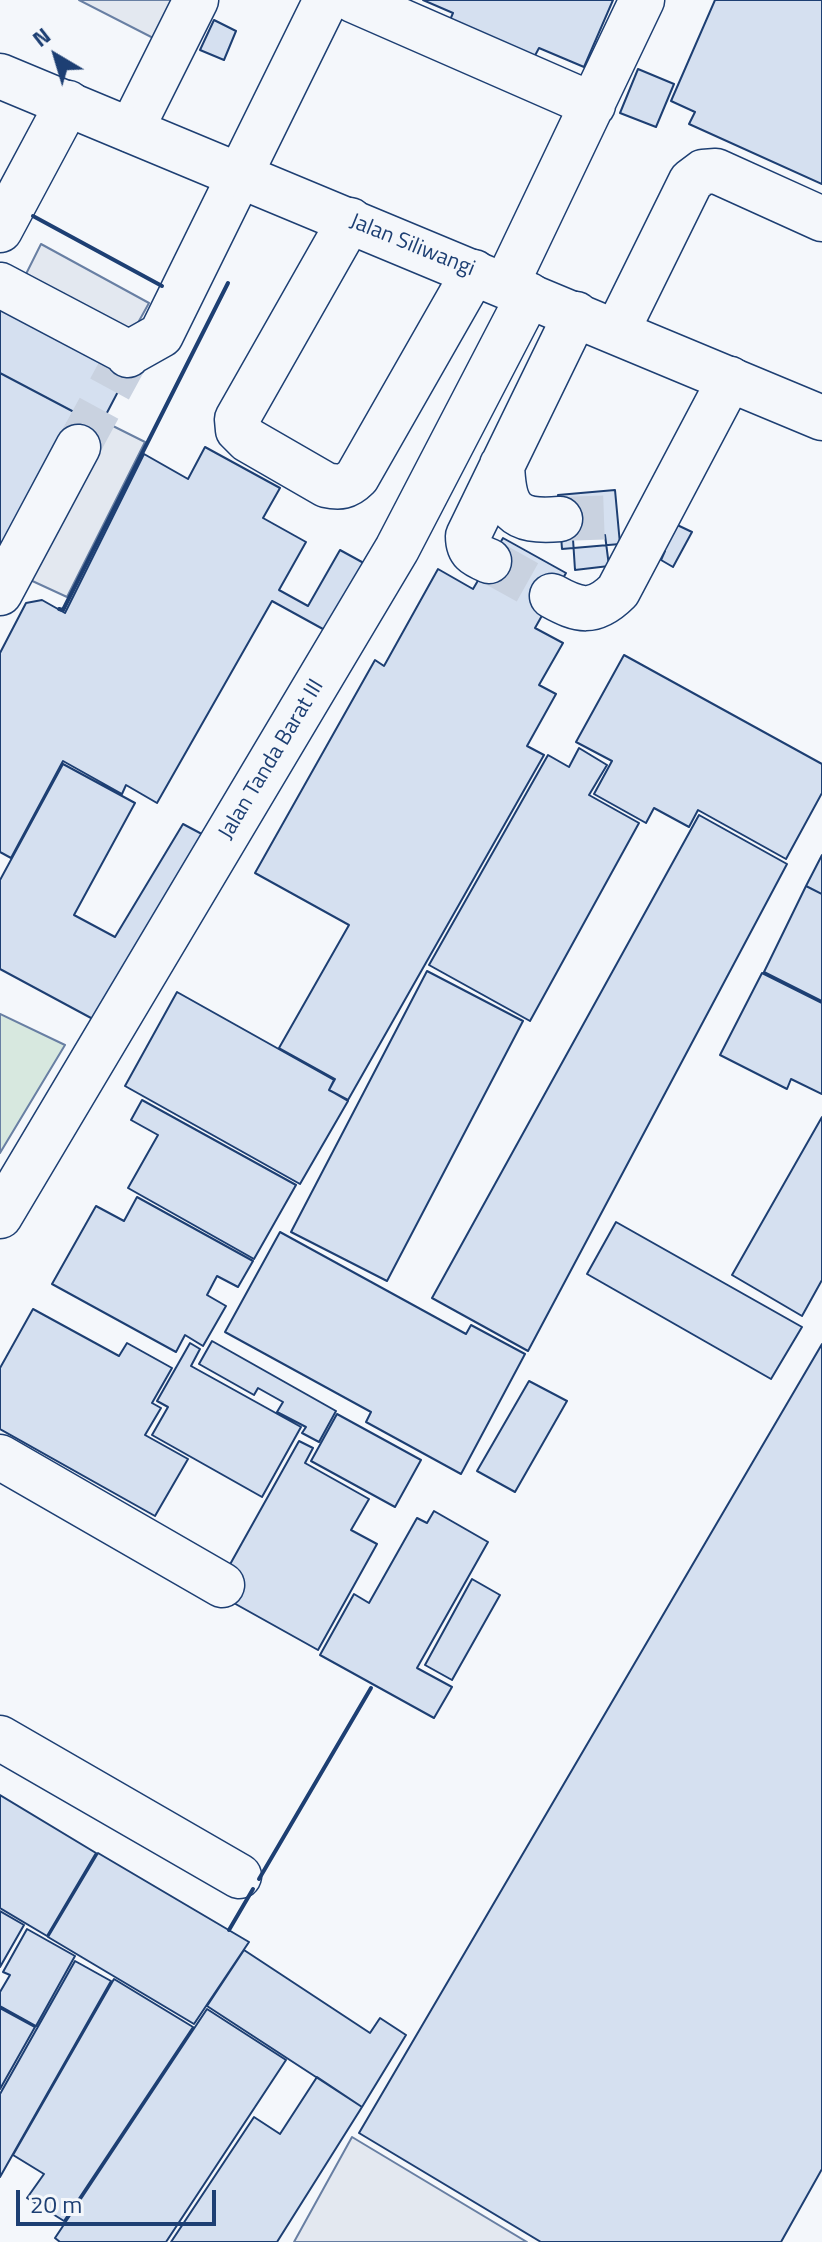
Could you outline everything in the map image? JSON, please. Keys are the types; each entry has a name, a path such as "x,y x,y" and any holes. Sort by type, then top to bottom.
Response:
{"street":[{"path":"131,130 196,0"},
{"path":"0,285 128,354 161,335 326,0"},
{"path":"353,0 593,105"},
{"path":"350,220 237,419 238,430 248,440 326,485 339,488 357,477 503,284 642,0"},
{"name":"Jalan Siliwangi","path":"0,76 822,418"},
{"path":"0,230 68,103"},
{"path":"617,331 691,181 703,172 716,171 822,219"},
{"name":"Jalan Tanda Barat III","path":"0,1216 397,549 503,284"},
{"path":"489,561 474,554 468,547 468,536 576,314"},
{"path":"552,596 575,609 593,608 607,602 618,591 637,517 730,379"},
{"path":"0,593 78,447"},
{"path":"502,465 503,488 511,508 523,518 537,521 560,519"},
{"path":"0,1457 222,1585"},
{"path":"0,1738 239,1876"}],"shaded area":[{"path":"79,0 182,0 161,42"},
{"path":"41,244 149,303 129,339 23,280"},
{"path":"107,423 145,442 67,597 28,579"},
{"path":"0,1014 65,1045 0,1153"},
{"path":"352,2137 527,2242 294,2242"}],"building":[{"path":"423,0 613,0 584,67 539,48 531,63 447,27 453,13"},
{"path":"715,0 822,0 822,184 689,124 695,112 671,101"},
{"path":"214,20 236,31 224,60 200,50"},
{"path":"638,69 674,84 656,127 620,113"},
{"path":"0,287 135,359 87,451 60,437 74,412 0,373"},
{"path":"0,373 74,412 0,550"},
{"path":"205,447 280,488 263,518 306,542 279,590 308,606 340,550 371,567 332,634 272,601 157,803 126,785 122,794 63,761 11,858 0,852 0,653 26,603 42,600 65,613 144,454 188,479"},
{"path":"615,490 620,544 562,549 558,495"},
{"path":"673,523 692,532 673,567 661,560 665,551 659,549"},
{"path":"605,535 609,566 575,570 573,539"},
{"path":"503,538 566,573 535,628 563,643 539,685 556,694 527,746 544,755 348,1100 329,1090 335,1079 279,1048 349,925 255,873 375,660 384,666 438,569 473,589"},
{"path":"624,655 822,764 822,793 786,859 698,810 689,827 654,808 646,823 594,794 612,761 576,742"},
{"path":"579,748 607,765 589,795 639,823 530,1021 429,965 548,755 569,767"},
{"path":"63,764 135,803 74,915 115,937 183,824 215,841 104,1025 0,969 0,880"},
{"path":"699,815 787,864 528,1351 432,1298"},
{"path":"822,855 822,894 806,886"},
{"path":"806,886 822,894 822,1001 764,972"},
{"path":"427,971 523,1021 387,1281 291,1232"},
{"path":"762,973 822,1003 822,1094 791,1079 787,1089 720,1055"},
{"path":"177,992 334,1080 329,1090 348,1101 300,1184 125,1086"},
{"path":"142,1100 296,1185 254,1259 128,1188 158,1135 131,1120"},
{"path":"822,1117 822,1280 802,1316 732,1275"},
{"path":"137,1197 253,1261 238,1287 217,1276 207,1295 226,1306 203,1346 185,1335 176,1352 52,1284 96,1206 124,1221"},
{"path":"616,1222 802,1327 771,1379 587,1274"},
{"path":"280,1232 466,1334 471,1325 525,1354 461,1474 366,1422 371,1412 225,1332"},
{"path":"33,1309 119,1356 127,1343 172,1368 152,1403 161,1408 145,1435 188,1459 155,1516 0,1429 0,1368"},
{"path":"212,1341 336,1411 319,1442 302,1433 306,1427 277,1412 283,1402 258,1388 254,1395 199,1364"},
{"path":"190,1343 200,1349 191,1366 301,1427 262,1497 152,1435 168,1407 157,1401"},
{"path":"822,1344 822,2169 781,2242 541,2242 359,2133"},
{"path":"529,1381 567,1401 515,1492 477,1471"},
{"path":"337,1414 421,1460 395,1507 311,1461"},
{"path":"299,1441 313,1448 305,1463 369,1499 351,1530 377,1544 318,1650 223,1597 228,1568"},
{"path":"434,1511 488,1542 417,1668 452,1687 434,1718 320,1655 354,1594 369,1603 417,1518 427,1523"},
{"path":"472,1579 500,1595 452,1680 425,1665"},
{"path":"0,1795 96,1853 47,1936 0,1908"},
{"path":"98,1853 249,1942 194,2024 48,1937"},
{"path":"0,1911 24,1925 0,1967"},
{"path":"27,1929 75,1956 36,2026 0,2006 0,1992 10,1975 3,1972"},
{"path":"244,1950 370,2033 380,2018 406,2035 362,2107 207,2006"},
{"path":"75,1961 111,1981 0,2177 0,2094"},
{"path":"114,1979 193,2027 64,2221 27,2198 44,2174 13,2155"},
{"path":"0,2008 35,2027 0,2089"},
{"path":"207,2009 286,2060 166,2242 60,2242 55,2238"},
{"path":"317,2077 362,2107 277,2242 171,2242 254,2117 280,2134"}],"tunnel":[{"path":"78,447 128,355"},
{"path":"560,519 617,517"},
{"path":"489,561 552,596"}],"wall":[{"path":"33,216 162,286"},
{"path":"59,609 63,610 228,283"},
{"path":"259,1879 371,1688"},
{"path":"229,1930 253,1889"}]}
